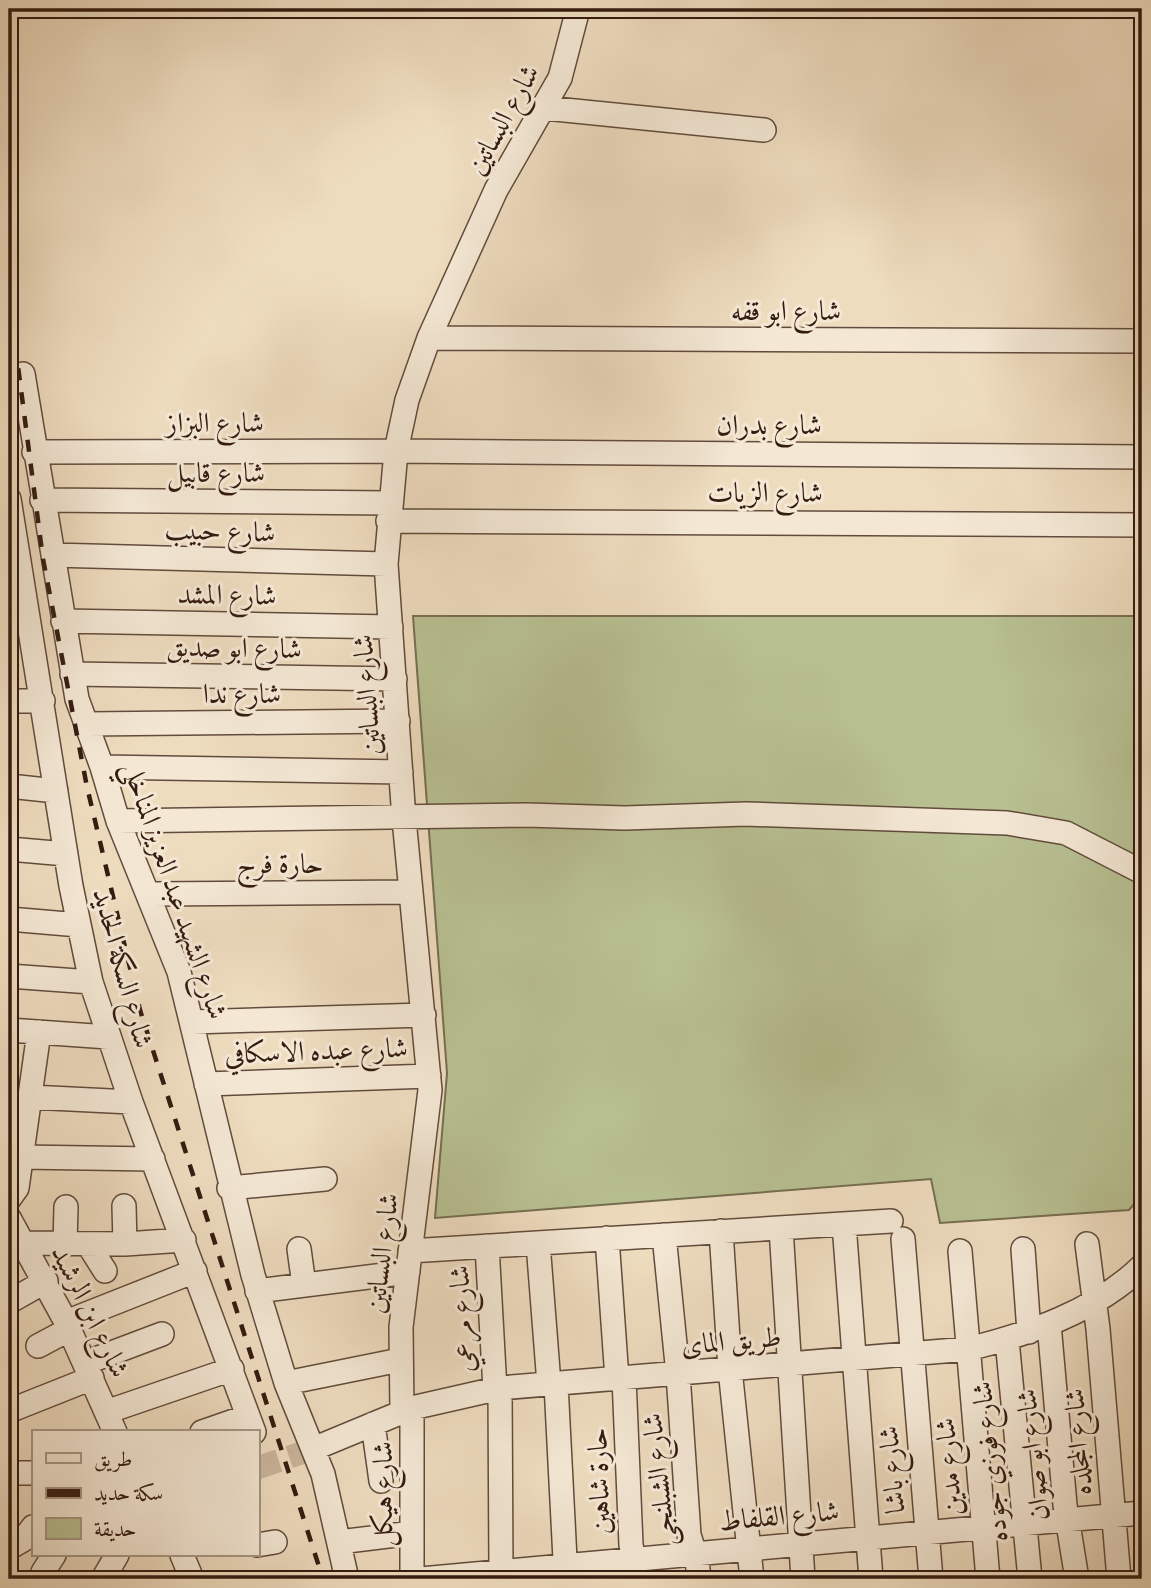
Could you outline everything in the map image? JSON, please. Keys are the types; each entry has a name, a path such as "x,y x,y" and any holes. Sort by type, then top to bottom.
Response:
{"street":[{"name":"شارع البساتين","path":"407,1410 400,1360 409,1262 429,1110 429,1076 404,820 386,564 396,451 407,400 429,338 496,190 545,108 566,62 578,9"},
{"path":"545,108 764,130"},
{"name":"شارع ابو قفه","path":"429,338 1142,341"},
{"name":"شارع الشهيد عبد العزيز المناخلي","path":"23,374 72,674 118,821 150,894 178,972 192,1021 229,1188 257,1291 286,1383 323,1474 348,1579"},
{"name":"شارع البزاز","path":"34,452 396,451"},
{"name":"شارع بدران","path":"396,451 1142,457"},
{"name":"شارع قابيل","path":"42,500 389,512"},
{"name":"شارع السكة الحديد","path":"10,509 16,582 32,629 66,854 92,982 131,1102 254,1430"},
{"name":"شارع الزيات","path":"389,512 1142,525"},
{"name":"شارع حبيب","path":"53,555 386,564"},
{"name":"شارع المشد","path":"62,621 391,627"},
{"path":"9,629 32,629"},
{"name":"شارع ابو صديق","path":"72,674 395,679"},
{"path":"9,701 43,701"},
{"name":"شارع ندا","path":"87,724 398,721"},
{"path":"102,766 401,772"},
{"path":"9,786 56,791"},
{"path":"118,821 404,820 746,814 1007,823 1066,833 1142,872"},
{"path":"9,849 66,854"},
{"name":"حارة فرج","path":"150,894 411,892"},
{"path":"9,919 79,925"},
{"path":"9,976 92,982"},
{"path":"192,1021 424,1015"},
{"path":"9,1030 108,1037"},
{"path":"9,1199 17,1188 39,1032"},
{"name":"شارع عبده الاسكافي","path":"205,1084 429,1076"},
{"path":"30,1097 131,1102"},
{"path":"21,1157 153,1159"},
{"path":"229,1188 325,1178"},
{"path":"124,1206 125,1244"},
{"path":"65,1207 65,1244"},
{"name":"شارع ابن الرشيد","path":"9,1217 18,1242 46,1281 68,1325 111,1422"},
{"path":"257,1291 304,1285 487,1246 844,1224 871,1579"},
{"name":"شارع باشا","path":"844,1224 897,1230 931,1579"},
{"path":"781,1228 803,1579"},
{"path":"721,1231 730,1369 752,1579"},
{"name":"شارع الشبلنجى","path":"664,1235 678,1374 689,1535 699,1579"},
{"name":"حارة شاهين","path":"607,1238 621,1379 631,1545 636,1569"},
{"path":"18,1242 125,1244 184,1240"},
{"path":"538,1243 552,1384 565,1573"},
{"path":"88,1244 105,1271"},
{"name":"شارع المجلده","path":"1087,1244 1092,1301 1098,1329 1119,1579"},
{"name":"شارع مرعي","path":"487,1246 498,1389 505,1574"},
{"path":"299,1249 304,1285"},
{"path":"1023,1249 1028,1332"},
{"name":"شارع مدين","path":"960,1251 988,1579"},
{"name":"طريق الماى","path":"313,1449 407,1410 498,1389 911,1356 968,1349 1028,1332 1092,1301 1142,1266"},
{"path":"38,1346 68,1325 195,1271"},
{"path":"11,1302 46,1281"},
{"name":"شارع ابو صوان","path":"1028,1332 1069,1518 1077,1579"},
{"name":"شارع فوزي جوده","path":"1028,1332 1026,1522 1030,1579"},
{"path":"9,1411 40,1409 88,1370 162,1334"},
{"path":"286,1383 400,1360"},
{"path":"111,1422 232,1369"},
{"name":"شارع هيكل","path":"407,1410 412,1579"},
{"path":"373,1424 381,1481"},
{"path":"9,1473 32,1473"},
{"name":"شارع القلفاط","path":"421,1579 636,1569 695,1553 748,1547 1142,1513"},
{"path":"339,1542 412,1533"},
{"path":"103,1579 116,1556"},
{"path":"186,1556 192,1579"}],"green space":[{"path":"413,616 1142,616 1142,1195 1129,1210 940,1223 931,1179 435,1218 447,1073"}],"tunnel":[{"path":"259,1467 313,1449"}],"railway":[{"path":"9,297 43,559 87,787 140,1010 323,1579"}]}
